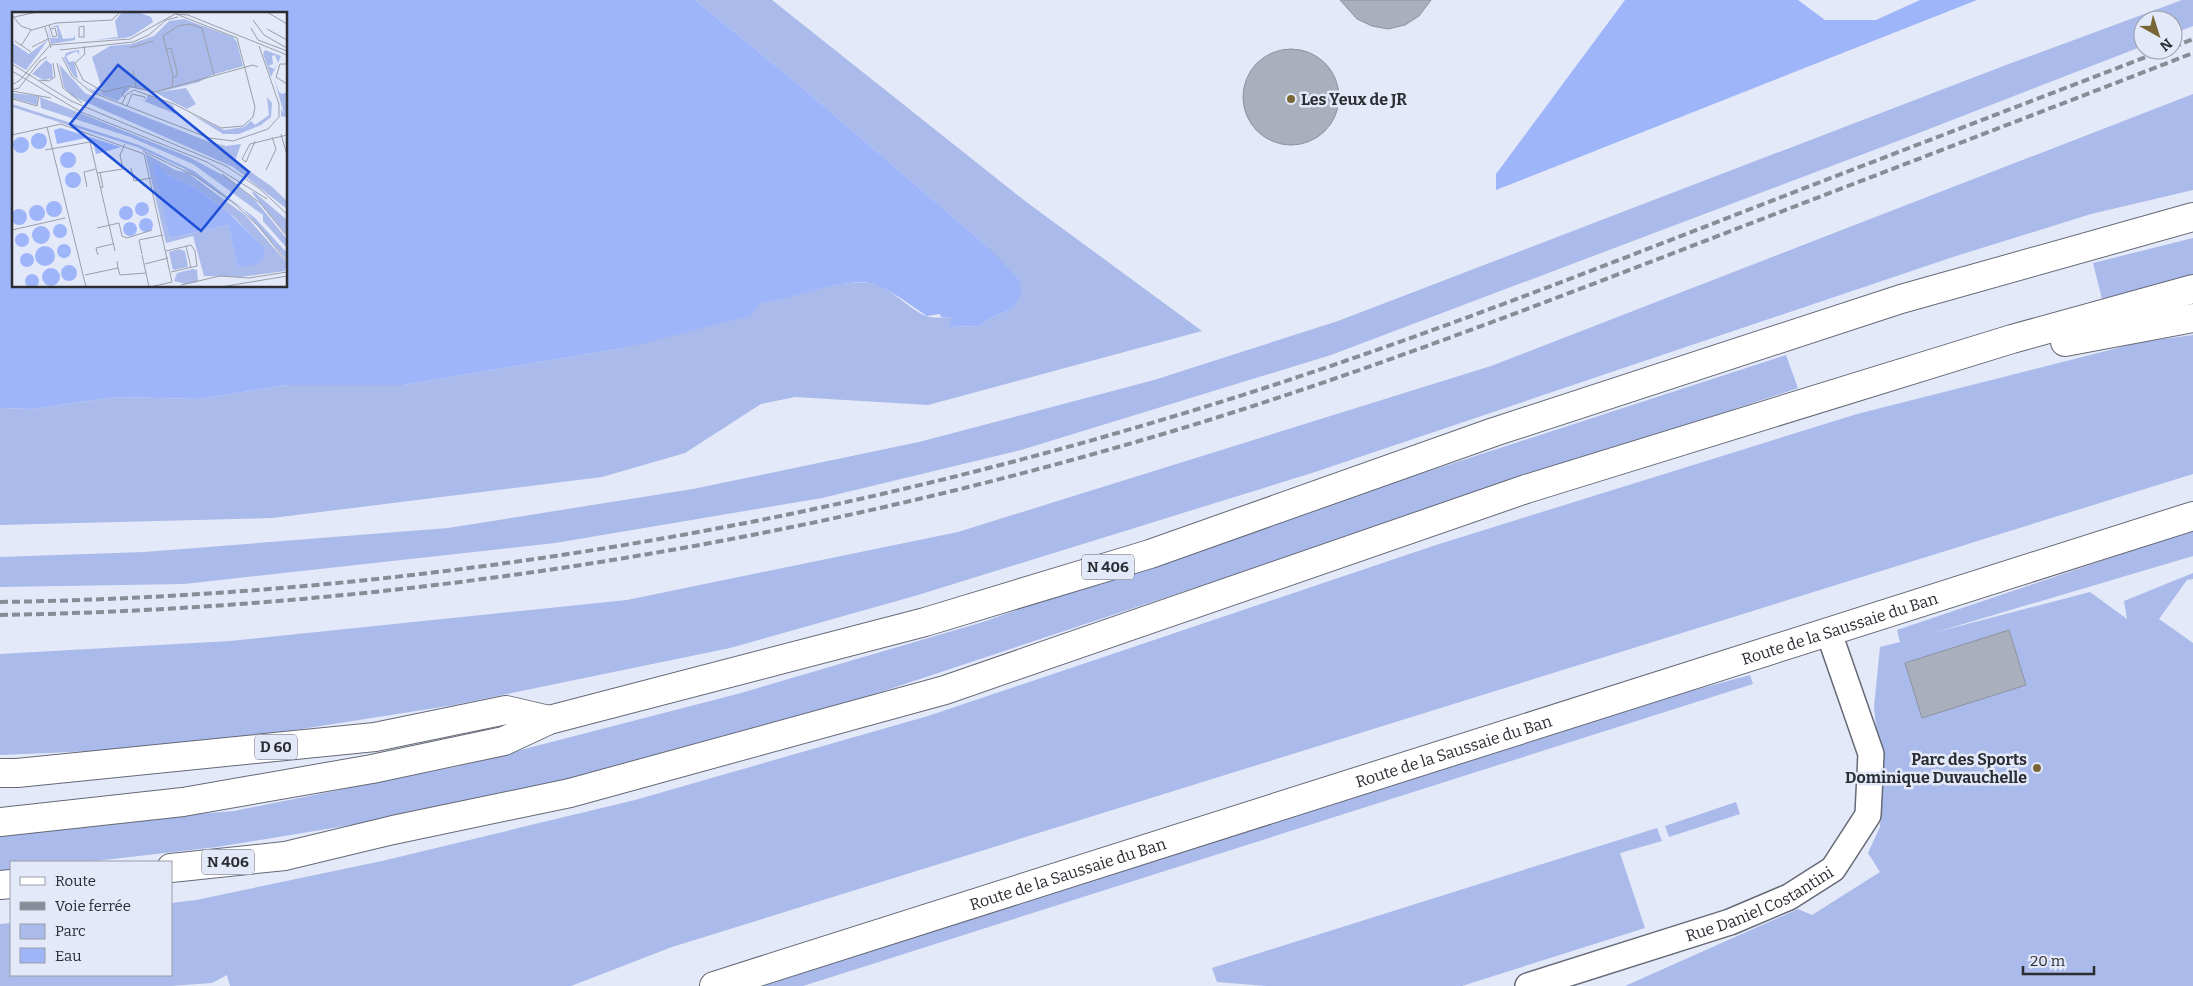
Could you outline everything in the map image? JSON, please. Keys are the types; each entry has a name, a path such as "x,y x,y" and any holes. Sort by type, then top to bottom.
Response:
{"main road":[{"name":"N 406","path":"0,822 183,802 372,769 504,741 550,720 925,622 1131,560 1494,432 1901,299 2193,217"},
{"name":"N 406","path":"172,868 285,856 393,830 570,793 945,690 1526,489 2012,339 2193,290"},
{"path":"2012,339 2047,345 2193,318"},
{"name":"Route de la Saussaie du Ban","path":"714,986 2193,516"},
{"name":"D 60","path":"0,773 16,773 375,737 506,710 550,720"}],"street":[{"name":"Rue Daniel Costantini","path":"1528,986 1730,922 1789,897 1833,870 1868,816 1871,754 1829,633"}],"green space":[{"path":"695,0 772,0 1025,201 1202,331 928,405 795,397 761,404 685,453 602,477 272,518 0,525 0,408 32,409 115,397 199,399 288,385 403,385 629,347 761,303 842,284 870,283 885,288 926,316 936,318 953,317 950,327 980,326 989,319 1013,308 988,247 798,84"},
{"path":"2182,0 2193,0 2193,26 2183,30 2183,10 2155,10"},
{"path":"2133,18 2133,50 1911,136 1331,355 1021,450 822,498 555,543 184,584 0,587 0,557 144,552 448,528 693,489 919,442 1154,380 1338,321"},
{"path":"2193,94 2193,190 2091,214 1953,257 1312,473 918,595 730,648 454,705 188,747 0,755 0,654 230,641 627,600 958,532 1491,366"},
{"path":"2193,238 2193,278 2102,299 2093,263"},
{"path":"2193,335 2193,474 672,947 571,986 230,986 227,975 212,983 170,986 0,986 0,924 10,923 10,976 172,976 172,903 196,900 382,861 635,800 928,716 1436,545 1857,414 2141,342"},
{"path":"1786,355 1798,388 793,721 611,770 424,813 217,847 95,861 10,861 10,871 0,872 0,836 124,820 234,811 455,767 741,693 983,622 1156,560"},
{"name":"Parc des Sports Dominique Duvauchelle","path":"2193,530 2193,556 1933,633 2090,592 2127,619 2124,601 2193,573 2193,579 2187,580 2159,619 2193,643 2193,986 1625,986 1798,909 1812,915 1880,872 1868,853 1880,827 1883,789 1874,707 1880,647 1900,642 1897,630"},
{"path":"1750,675 1753,684 803,986 757,986 1635,706"},
{"path":"1736,802 1740,814 1669,837 1665,826"},
{"path":"1657,828 1662,841 1620,853 1645,928 1462,986 1266,986 1217,982 1212,968"}],"water":[{"path":"0,0 695,0 798,84 988,247 1020,281 1021,294 1013,308 989,319 980,326 949,327 952,317 941,317 940,314 927,316 884,288 870,283 858,282 831,286 761,303 750,316 629,347 403,385 288,385 199,399 115,397 32,409 0,408"},
{"path":"1625,0 1798,0 1825,20 1876,20 1920,0 1977,0 1496,190 1496,174"}],"building":[{"path":"1340,0 1431,0 1419,16 1405,25 1388,29 1372,26 1357,19"},
{"name":"Les Yeux de JR","path":"1291,49 1309,53 1325,63 1335,79 1339,97 1335,115 1325,131 1309,141 1291,145 1273,141 1257,131 1247,115 1243,97 1247,79 1257,63 1273,53"},
{"path":"2009,630 2026,685 1922,718 1905,663"}],"railway":[{"path":"2183,43 2193,39"},
{"path":"0,615 149,610 298,599 446,584 593,563 739,537 885,507 1030,471 1173,431 1381,363 2193,53"},
{"path":"0,602 148,597 296,587 444,571 591,550 737,525 882,494 1026,458 1242,395 1463,319 2138,60"}],"place":[{"name":"Les Yeux de JR","path":"1291,99"},
{"name":"Parc des Sports Dominique Duvauchelle","path":"2037,768"}]}
